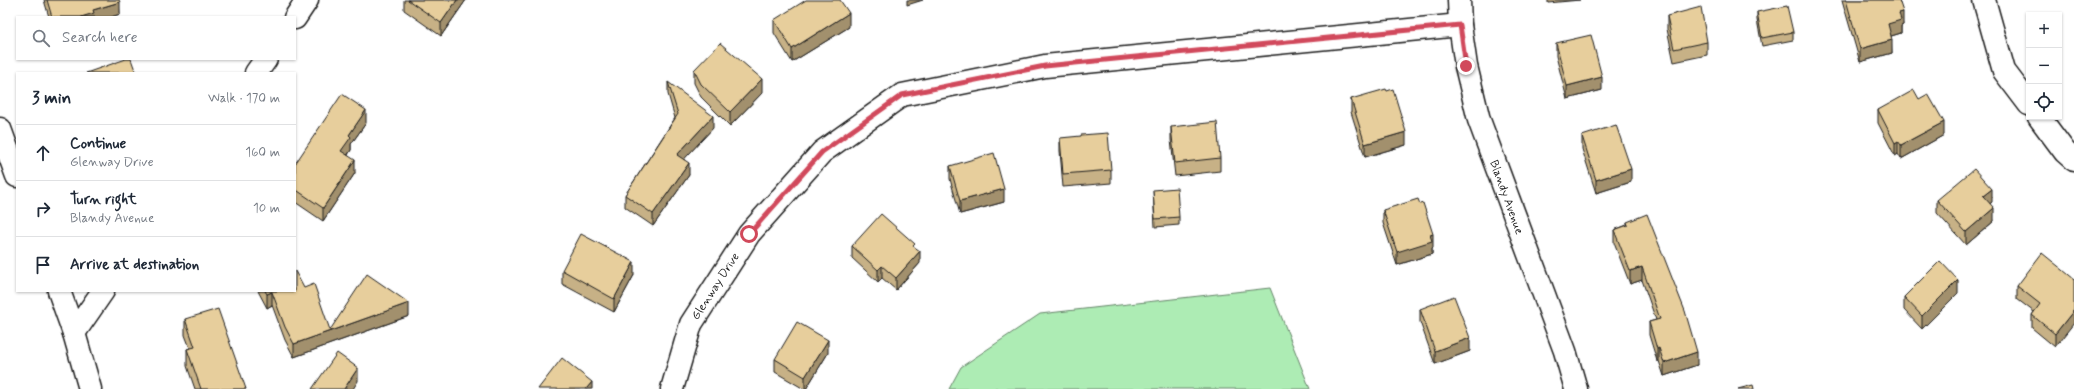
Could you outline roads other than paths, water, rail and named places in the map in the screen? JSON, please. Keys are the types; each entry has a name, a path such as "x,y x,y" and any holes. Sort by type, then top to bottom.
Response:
{"street":[{"path":"296,17 308,0"},
{"name":"Blandy Avenue","path":"1459,0 1460,25 1471,96 1478,120 1565,351 1576,389"},
{"path":"1984,0 2004,71 2026,100"},
{"name":"Glenway Drive","path":"672,389 691,324 749,234 822,152 902,95 1045,66 1460,25"},
{"path":"257,72 265,60"},
{"path":"2041,120 2065,152 2074,160"},
{"path":"0,129 16,173"},
{"path":"59,292 74,333 90,389"},
{"path":"74,333 102,292"}]}
